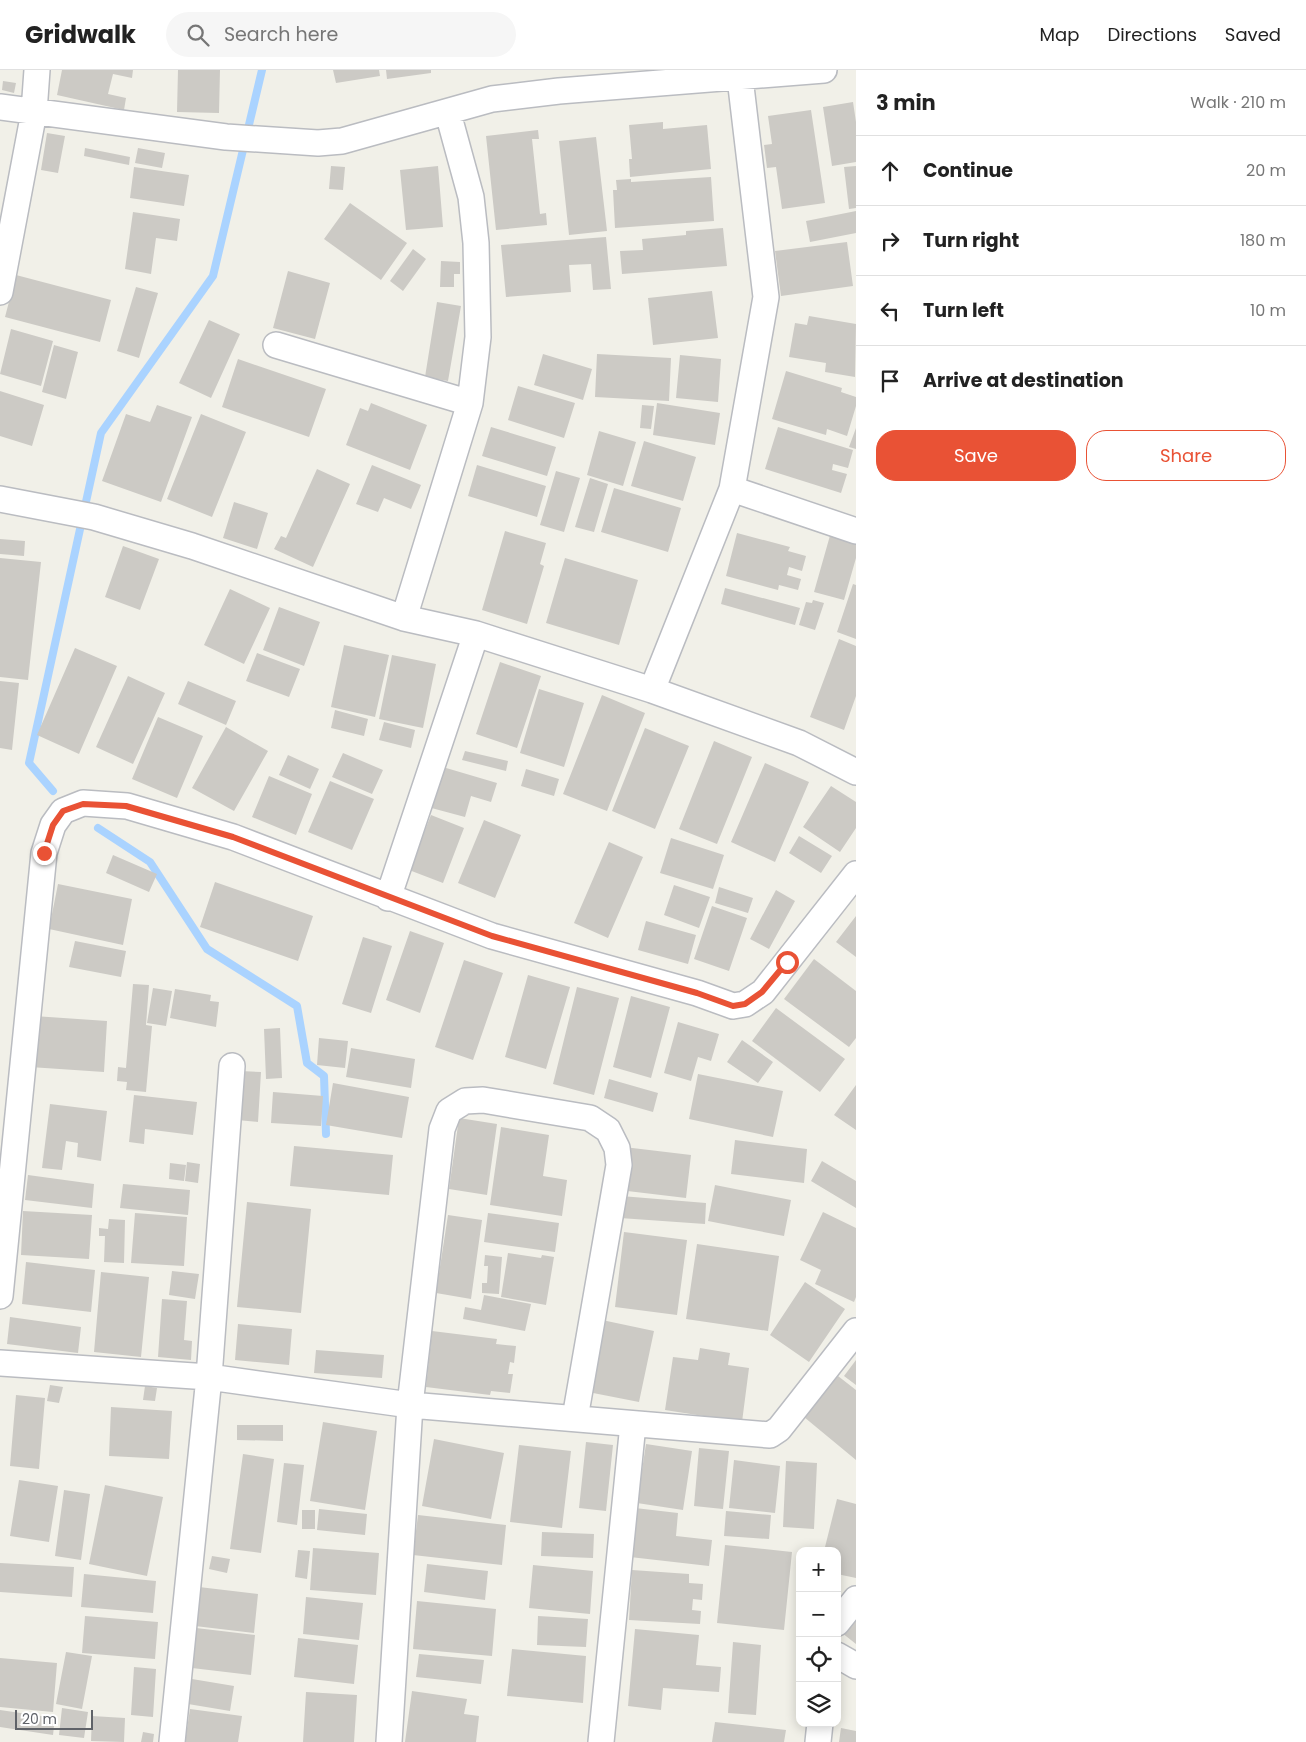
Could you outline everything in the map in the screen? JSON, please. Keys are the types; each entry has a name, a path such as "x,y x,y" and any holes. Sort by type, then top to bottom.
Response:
{"street":[{"path":"0,292 34,112 37,70"},
{"path":"0,107 226,137 318,143 342,141 492,99 559,91 824,70"},
{"path":"652,690 732,489 766,297 740,78"},
{"path":"404,618 470,403 478,337 476,243 471,197 448,112"},
{"path":"276,345 470,403"},
{"path":"732,489 856,531"},
{"path":"0,499 94,517 192,546 404,618 476,634 652,690 798,744 856,772"},
{"path":"388,898 476,634"},
{"path":"0,1296 44,853 53,825 63,811 83,804 126,806 233,837 388,898 492,936 697,993 733,1006 745,1004 762,992 856,874"},
{"path":"172,1742 209,1377 232,1066"},
{"path":"389,1742 410,1405 442,1129 449,1110 466,1101 483,1100 590,1118 608,1130 617,1148 619,1165 575,1418"},
{"path":"0,1363 209,1377 410,1405 770,1435 778,1429 794,1410 856,1331"},
{"path":"601,1742 633,1424"},
{"path":"841,1618 856,1599"},
{"path":"841,1657 856,1666"},
{"path":"818,1742 820,1727"}],"building":[{"path":"62,70 133,70 132,78 113,74 108,94 126,98 124,110 57,95"},
{"path":"178,70 220,70 219,113 177,112"},
{"path":"333,70 379,70 380,76 336,83"},
{"path":"386,70 431,70 431,73 387,79"},
{"path":"3,81 16,83 14,93 2,90"},
{"path":"853,102 856,122 856,162 832,166 823,107"},
{"path":"811,110 825,203 782,209 776,167 767,168 764,145 772,144 768,116"},
{"path":"663,122 663,129 707,125 711,169 630,177 629,159 632,159 629,125"},
{"path":"538,130 539,139 532,139 540,214 546,213 547,225 496,230 486,136"},
{"path":"47,133 65,136 58,173 41,170"},
{"path":"596,137 607,231 569,235 559,141"},
{"path":"85,148 130,157 129,165 84,156"},
{"path":"138,148 165,153 162,168 135,163"},
{"path":"331,166 345,167 343,190 329,189"},
{"path":"438,166 443,227 406,230 400,170"},
{"path":"856,166 856,208 849,209 844,167"},
{"path":"134,167 189,175 184,206 130,198"},
{"path":"711,177 714,221 615,228 613,190 617,190 616,180 631,179 631,182"},
{"path":"350,203 407,243 381,280 324,239"},
{"path":"856,211 856,233 810,242 806,221"},
{"path":"133,212 180,219 177,241 156,238 151,274 125,269"},
{"path":"723,228 727,266 622,274 620,251 643,250 642,239 686,235 686,231"},
{"path":"606,237 611,289 593,290 591,264 569,265 571,292 506,297 501,245"},
{"path":"847,242 853,286 781,296 775,251"},
{"path":"413,249 426,259 403,291 390,281"},
{"path":"441,261 460,262 460,274 454,274 454,287 440,287"},
{"path":"288,271 330,283 315,339 273,328"},
{"path":"16,275 111,300 100,342 5,317"},
{"path":"136,287 158,293 139,358 117,351"},
{"path":"712,291 718,338 653,345 648,298"},
{"path":"437,302 461,306 448,381 425,377"},
{"path":"809,316 856,324 855,377 825,372 826,363 789,357 795,323 807,325"},
{"path":"209,320 240,334 211,398 179,383"},
{"path":"11,329 53,341 41,386 0,374"},
{"path":"54,345 78,352 66,399 42,392"},
{"path":"543,354 592,369 583,400 534,385"},
{"path":"597,354 671,358 669,401 595,397"},
{"path":"680,355 721,359 718,402 676,398"},
{"path":"238,359 326,389 309,437 222,407"},
{"path":"786,371 842,388 841,392 856,397 856,406 847,436 827,429 826,435 772,419"},
{"path":"518,386 575,403 564,438 508,420"},
{"path":"0,391 44,405 32,446 0,436"},
{"path":"371,403 427,425 410,470 346,445 360,408 368,411"},
{"path":"657,403 720,413 715,445 653,435"},
{"path":"157,405 192,417 161,502 102,481 126,414 150,422"},
{"path":"642,405 654,406 651,429 640,428"},
{"path":"201,414 246,432 212,517 167,499"},
{"path":"491,427 556,447 547,476 482,456"},
{"path":"778,427 853,450 848,468 833,464 832,470 847,474 841,493 765,469"},
{"path":"856,428 856,449 849,447"},
{"path":"599,431 636,442 623,486 587,475"},
{"path":"644,441 696,457 683,501 631,486"},
{"path":"372,465 421,485 411,509 384,498 378,512 356,504"},
{"path":"477,465 546,486 537,517 468,496"},
{"path":"317,469 350,484 313,567 274,549 281,536 286,538"},
{"path":"556,471 580,478 564,532 540,525"},
{"path":"590,478 608,484 594,532 575,527"},
{"path":"614,488 681,508 668,552 601,532"},
{"path":"234,502 268,513 257,549 223,538"},
{"path":"505,531 546,543 540,564 544,566 527,624 482,610"},
{"path":"831,532 856,540 856,558 844,600 814,592"},
{"path":"737,533 790,547 788,551 806,556 802,571 789,567 787,575 801,579 798,590 779,585 778,590 726,576"},
{"path":"0,539 25,541 24,556 0,554"},
{"path":"123,546 159,559 140,610 105,597"},
{"path":"0,558 41,562 28,680 0,677"},
{"path":"565,558 638,580 619,645 546,623"},
{"path":"853,584 856,585 856,639 837,632"},
{"path":"725,588 800,608 795,625 721,604"},
{"path":"230,589 270,608 244,664 204,645"},
{"path":"813,600 824,603 815,630 799,625 806,602 812,603"},
{"path":"279,607 320,622 304,666 263,650"},
{"path":"839,639 856,646 856,696 844,730 810,717"},
{"path":"344,645 389,655 375,717 331,707"},
{"path":"75,648 117,666 79,754 37,735"},
{"path":"257,653 300,669 289,697 246,681"},
{"path":"392,655 436,664 423,728 379,719"},
{"path":"500,662 541,676 517,748 476,734"},
{"path":"128,676 165,693 133,764 96,747"},
{"path":"0,681 19,683 12,750 0,748"},
{"path":"188,681 236,701 226,725 178,704"},
{"path":"539,689 584,703 564,767 520,753"},
{"path":"602,695 645,713 607,811 563,794"},
{"path":"335,710 368,719 364,736 331,728"},
{"path":"158,717 203,736 177,798 132,779"},
{"path":"384,722 415,730 411,748 379,740"},
{"path":"226,727 268,751 234,811 192,788"},
{"path":"645,728 689,746 655,829 612,811"},
{"path":"714,741 752,757 717,844 679,829"},
{"path":"465,751 508,761 506,771 462,760"},
{"path":"343,753 383,770 372,794 332,777"},
{"path":"288,755 319,769 310,789 279,775"},
{"path":"765,763 809,782 775,862 731,842"},
{"path":"436,765 497,783 491,802 471,796 465,817 424,806"},
{"path":"526,769 559,779 554,796 521,786"},
{"path":"269,776 312,794 296,835 252,817"},
{"path":"330,781 374,799 352,850 308,832"},
{"path":"831,786 856,802 856,828 840,852 803,827"},
{"path":"431,815 464,828 443,883 409,870"},
{"path":"484,820 521,835 495,898 458,883"},
{"path":"799,836 832,856 821,873 789,853"},
{"path":"671,838 724,855 713,889 660,873"},
{"path":"609,842 643,857 608,938 574,923"},
{"path":"113,855 157,874 149,892 106,873"},
{"path":"215,882 313,916 298,961 200,927"},
{"path":"58,884 132,899 123,945 49,929"},
{"path":"674,885 710,897 699,928 664,915"},
{"path":"719,887 753,898 748,913 715,903"},
{"path":"776,890 795,901 769,949 750,939"},
{"path":"712,906 747,918 729,971 694,959"},
{"path":"856,916 856,957 836,942"},
{"path":"646,921 696,935 688,964 638,950"},
{"path":"410,931 444,943 420,1013 386,1000"},
{"path":"363,937 392,946 371,1013 342,1004"},
{"path":"75,941 126,951 121,977 69,967"},
{"path":"814,959 856,991 856,1038 849,1047 784,999"},
{"path":"464,960 503,973 473,1060 435,1047"},
{"path":"528,975 570,987 546,1069 505,1057"},
{"path":"133,984 149,985 146,1025 152,1026 146,1092 126,1090 127,1082 117,1081 118,1067 126,1068"},
{"path":"577,987 619,998 594,1095 553,1084"},
{"path":"153,988 172,991 166,1026 147,1023"},
{"path":"175,989 211,995 210,1001 219,1002 216,1027 170,1018"},
{"path":"631,996 670,1007 651,1078 613,1067"},
{"path":"776,1008 845,1059 820,1092 752,1041"},
{"path":"34,1016 107,1021 104,1072 30,1067"},
{"path":"678,1022 719,1034 711,1061 698,1057 691,1081 664,1073"},
{"path":"280,1028 282,1078 266,1079 264,1029"},
{"path":"319,1038 348,1041 345,1068 317,1065"},
{"path":"742,1040 773,1062 758,1083 727,1062"},
{"path":"351,1048 415,1059 411,1088 346,1077"},
{"path":"240,1071 261,1072 258,1122 237,1120"},
{"path":"698,1074 783,1091 773,1137 689,1119"},
{"path":"609,1079 658,1093 653,1112 604,1098"},
{"path":"333,1083 409,1097 402,1138 326,1125"},
{"path":"856,1085 856,1130 834,1115"},
{"path":"273,1092 323,1096 321,1126 271,1123"},
{"path":"134,1095 197,1102 193,1135 145,1129 144,1144 129,1142"},
{"path":"50,1104 107,1111 101,1161 77,1157 78,1143 66,1141 62,1170 42,1168"},
{"path":"459,1118 497,1124 487,1195 449,1189"},
{"path":"501,1127 549,1135 543,1176 567,1180 562,1216 490,1205"},
{"path":"735,1140 807,1149 804,1183 731,1174"},
{"path":"294,1146 393,1155 389,1195 290,1186"},
{"path":"624,1147 691,1155 686,1198 619,1190"},
{"path":"822,1161 856,1181 856,1208 811,1181"},
{"path":"187,1162 200,1164 198,1183 185,1181"},
{"path":"170,1163 186,1165 184,1181 169,1179"},
{"path":"28,1175 94,1184 92,1208 25,1200"},
{"path":"123,1184 190,1190 188,1215 120,1208"},
{"path":"715,1185 791,1200 784,1236 708,1221"},
{"path":"621,1196 706,1203 705,1224 620,1218"},
{"path":"247,1202 311,1209 301,1313 237,1307"},
{"path":"23,1211 92,1215 89,1259 21,1255"},
{"path":"823,1212 856,1228 856,1297 854,1302 815,1284 821,1270 800,1260"},
{"path":"135,1213 187,1217 184,1266 131,1263"},
{"path":"488,1213 559,1223 555,1252 484,1242"},
{"path":"448,1215 482,1220 471,1299 436,1293"},
{"path":"109,1219 125,1220 124,1263 104,1262 105,1236 99,1236 99,1228 108,1229"},
{"path":"624,1232 687,1240 677,1315 615,1307"},
{"path":"697,1244 779,1256 768,1331 686,1319"},
{"path":"508,1253 541,1258 542,1255 554,1257 546,1305 501,1297"},
{"path":"485,1255 502,1257 499,1294 482,1293 482,1283 487,1283 488,1266 484,1266"},
{"path":"26,1262 95,1270 91,1312 22,1304"},
{"path":"172,1271 199,1274 195,1299 169,1295"},
{"path":"101,1272 149,1277 141,1357 94,1352"},
{"path":"805,1282 845,1309 809,1362 770,1335"},
{"path":"484,1295 531,1304 525,1331 463,1319 465,1307 481,1310"},
{"path":"162,1299 187,1301 184,1340 192,1341 191,1360 158,1357"},
{"path":"10,1317 81,1327 78,1353 7,1344"},
{"path":"602,1320 654,1331 639,1402 588,1392"},
{"path":"238,1324 292,1329 289,1365 235,1360"},
{"path":"432,1331 497,1339 496,1344 516,1346 514,1363 510,1362 508,1374 513,1374 510,1393 491,1391 490,1395 426,1387"},
{"path":"700,1348 730,1353 728,1365 749,1368 742,1422 665,1410 673,1357 698,1360"},
{"path":"316,1350 384,1355 382,1378 314,1373"},
{"path":"856,1360 856,1385 844,1376"},
{"path":"838,1376 856,1390 856,1460 804,1417"},
{"path":"50,1385 63,1387 59,1403 47,1401"},
{"path":"145,1386 157,1388 155,1401 143,1400"},
{"path":"16,1395 45,1398 39,1469 10,1466"},
{"path":"111,1407 172,1411 169,1459 109,1456"},
{"path":"323,1422 377,1431 365,1510 310,1501"},
{"path":"237,1425 283,1425 283,1441 237,1440"},
{"path":"434,1439 504,1453 491,1519 422,1506"},
{"path":"586,1442 613,1445 606,1511 579,1508"},
{"path":"646,1444 692,1451 683,1510 637,1503"},
{"path":"519,1445 571,1451 562,1528 510,1522"},
{"path":"699,1448 729,1451 723,1509 694,1506"},
{"path":"243,1454 274,1459 261,1553 230,1549"},
{"path":"734,1460 780,1466 775,1513 729,1508"},
{"path":"786,1461 817,1463 814,1529 783,1527"},
{"path":"284,1463 304,1465 297,1525 277,1522"},
{"path":"19,1480 58,1486 49,1542 10,1536"},
{"path":"105,1485 163,1497 147,1576 89,1564"},
{"path":"64,1490 90,1494 81,1560 55,1556"},
{"path":"837,1499 856,1504 856,1578 841,1575 841,1547 825,1547"},
{"path":"635,1508 678,1513 676,1536 712,1540 709,1566 630,1557"},
{"path":"319,1509 367,1514 365,1535 317,1530"},
{"path":"302,1510 315,1510 315,1529 302,1529"},
{"path":"726,1511 771,1515 769,1539 724,1536"},
{"path":"418,1515 506,1525 502,1565 413,1555"},
{"path":"542,1532 594,1534 593,1558 541,1556"},
{"path":"725,1545 792,1552 784,1630 717,1623"},
{"path":"313,1548 379,1553 376,1595 310,1590"},
{"path":"298,1550 310,1551 307,1579 295,1577"},
{"path":"212,1556 230,1559 227,1573 209,1569"},
{"path":"0,1563 74,1567 72,1597 0,1592"},
{"path":"427,1564 488,1571 485,1600 424,1592"},
{"path":"533,1565 593,1571 590,1614 529,1608"},
{"path":"632,1570 689,1574 689,1583 703,1584 702,1600 693,1599 692,1610 701,1611 700,1624 629,1620"},
{"path":"84,1574 156,1581 153,1613 81,1607"},
{"path":"199,1587 258,1594 254,1633 195,1626"},
{"path":"306,1597 363,1603 359,1640 303,1634"},
{"path":"417,1601 496,1609 492,1656 413,1649"},
{"path":"856,1604 856,1644 841,1632 841,1624"},
{"path":"85,1616 158,1622 155,1659 82,1653"},
{"path":"538,1616 588,1619 586,1647 537,1645"},
{"path":"196,1628 255,1635 251,1675 192,1668"},
{"path":"635,1629 699,1635 696,1665 721,1667 719,1692 663,1688 661,1710 628,1706"},
{"path":"298,1638 358,1645 354,1684 294,1677"},
{"path":"733,1642 761,1645 756,1715 728,1713"},
{"path":"512,1649 586,1656 583,1703 507,1696"},
{"path":"66,1652 92,1656 82,1709 56,1704"},
{"path":"419,1654 484,1660 481,1684 416,1677"},
{"path":"0,1658 57,1663 53,1712 0,1707"},
{"path":"134,1667 156,1669 153,1717 131,1715"},
{"path":"192,1679 234,1686 230,1711 188,1704"},
{"path":"412,1691 467,1699 464,1714 479,1716 476,1742 405,1742"},
{"path":"306,1692 357,1695 354,1742 303,1742"},
{"path":"62,1708 88,1712 84,1738 59,1735"},
{"path":"190,1709 242,1716 238,1742 185,1742"},
{"path":"0,1710 55,1718 53,1735 0,1727"},
{"path":"92,1716 125,1718 124,1742 91,1741"},
{"path":"715,1722 786,1730 784,1742 712,1742"},
{"path":"841,1728 856,1731 856,1742 839,1742"},
{"path":"143,1732 154,1734 153,1742 141,1742"}],"waterway":[{"path":"53,791 29,763 101,433 213,276 262,70"},
{"path":"98,828 150,862 207,949 297,1006 307,1063 324,1076 326,1134"}],"route":[{"path":"44,853 53,825 63,811 83,804 126,806 233,837 388,898 492,936 697,993 733,1006 745,1004 762,992 787,962"}]}
